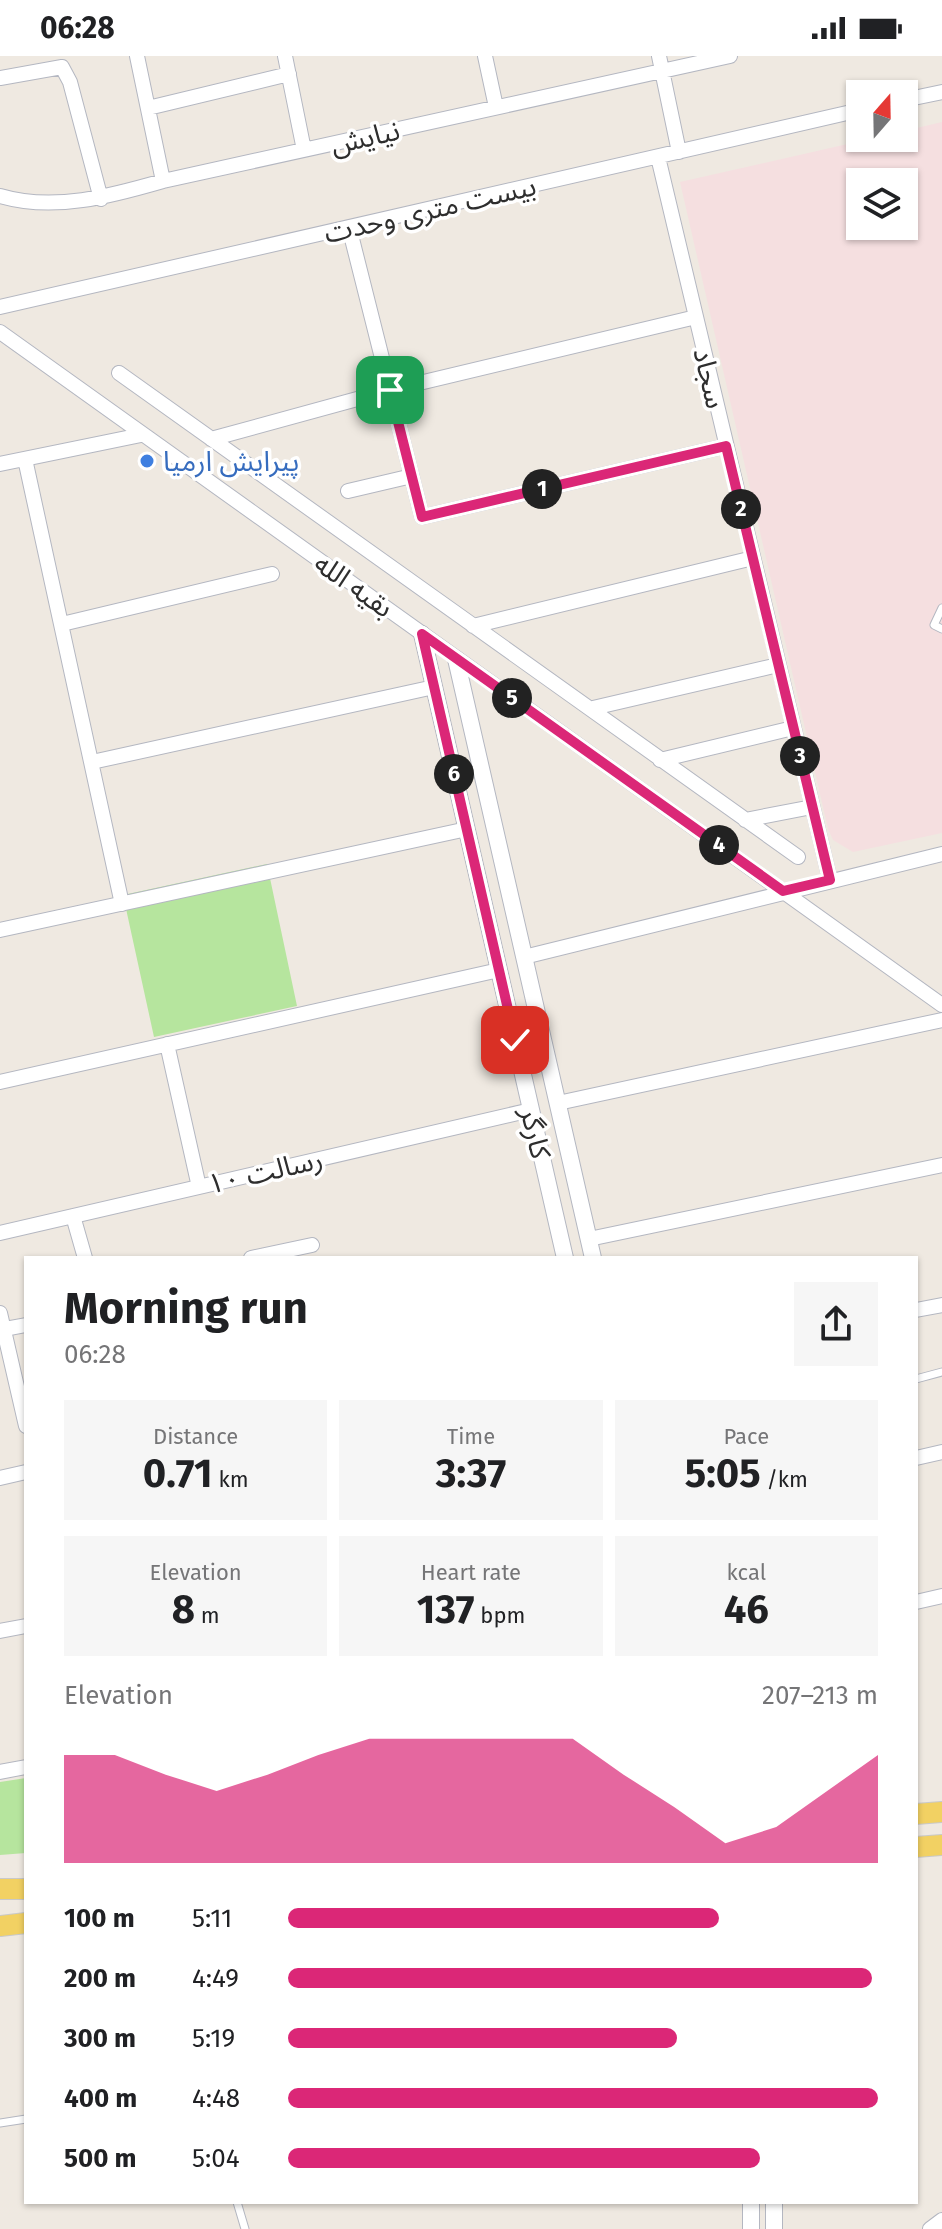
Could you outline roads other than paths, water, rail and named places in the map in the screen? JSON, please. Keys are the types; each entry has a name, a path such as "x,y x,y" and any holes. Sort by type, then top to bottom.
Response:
{"main road":[{"path":"918,1814 942,1812"},
{"path":"918,1847 942,1845"},
{"path":"0,1889 24,1889"},
{"path":"0,1926 24,1923"}],"street":[{"path":"137,56 163,181"},
{"path":"285,56 304,150"},
{"path":"485,56 496,107"},
{"name":"نیایش","path":"0,196 53,202 101,199 163,181 496,107 660,64 730,56"},
{"path":"660,64 679,152"},
{"path":"0,78 62,67 70,82 101,199"},
{"path":"148,108 289,74"},
{"path":"918,97 942,92"},
{"name":"بیست متری وحدت","path":"2,304 846,113"},
{"name":"سجاد","path":"658,157 830,880"},
{"path":"349,227 422,517 726,446"},
{"path":"211,439 390,390 696,317"},
{"name":"بقیه الله","path":"0,332 942,1005"},
{"name":"بقیه الله","path":"119,373 798,857"},
{"path":"0,464 141,435"},
{"path":"25,459 122,904"},
{"path":"348,491 412,476"},
{"path":"473,626 753,558"},
{"path":"62,624 272,574"},
{"name":"کارگر","path":"422,634 565,1256"},
{"name":"کارگر","path":"456,659 593,1256"},
{"path":"593,708 778,665"},
{"path":"92,762 434,687"},
{"path":"660,760 793,728"},
{"path":"745,820 812,807"},
{"path":"0,930 467,829"},
{"path":"524,957 942,854"},
{"path":"0,1082 499,970"},
{"path":"558,1103 942,1020"},
{"path":"167,1044 199,1187"},
{"name":"رسالت ۱۰","path":"0,1233 531,1110"},
{"path":"589,1239 942,1165"},
{"path":"73,1216 84,1256"},
{"path":"260,1256 312,1245"},
{"path":"918,1310 942,1305"},
{"path":"0,1313 2,1330 20,1370 24,1407"},
{"path":"2,1330 24,1325"},
{"path":"918,1458 942,1452"},
{"path":"0,1478 24,1472"},
{"path":"918,1602 942,1596"},
{"path":"0,1631 24,1626"},
{"path":"0,1772 24,1767"},
{"path":"751,2204 751,2229"},
{"path":"774,2204 774,2229"},
{"path":"930,2229 942,2220"}],"lane":[{"path":"942,608 934,625 942,629"},
{"path":"918,1378 942,1372"},
{"path":"0,2123 24,2119"},
{"path":"238,2204 245,2229"}],"place":[{"name":"پیرایش ارمیا","path":"147,461"}]}
